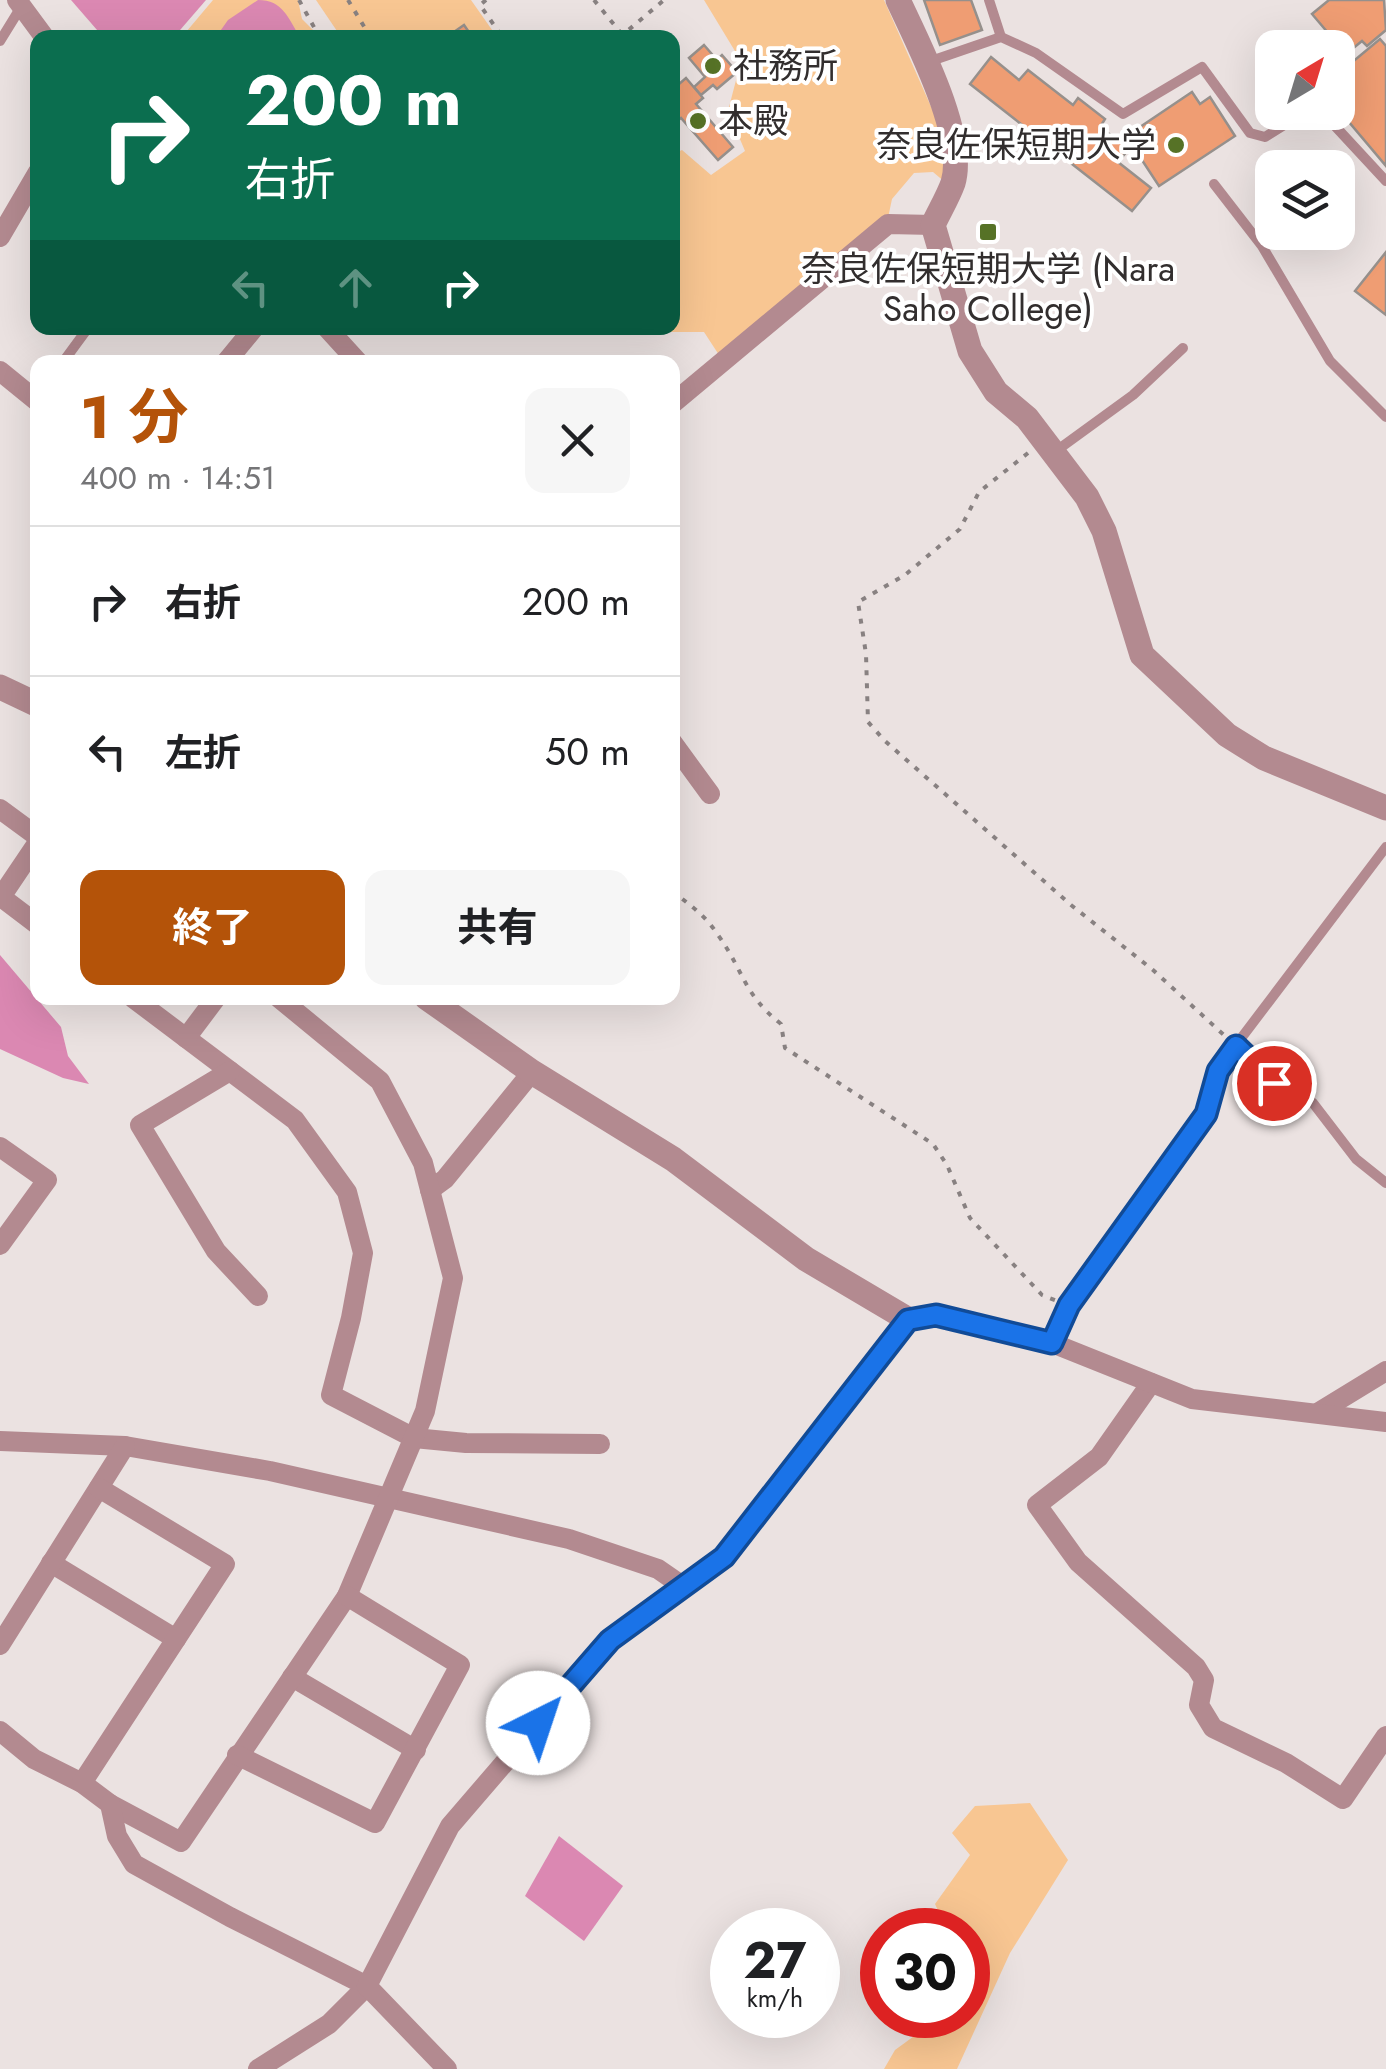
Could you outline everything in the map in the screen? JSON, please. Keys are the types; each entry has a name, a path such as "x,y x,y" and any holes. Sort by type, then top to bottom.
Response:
{"street":[{"path":"898,0 927,63 955,150 954,182 933,225 970,351 996,392 1028,418 1087,497 1104,531 1142,656 1227,735 1252,750 1386,808"},
{"path":"19,3 39,30"},
{"path":"0,237 30,186"},
{"path":"680,397 888,224 933,225"},
{"path":"232,355 248,335"},
{"path":"334,335 352,355"},
{"path":"0,371 30,395"},
{"path":"0,686 30,702"},
{"path":"680,753 710,794"},
{"path":"0,809 30,833"},
{"path":"30,851 0,897 30,919"},
{"path":"142,1005 295,1120 346,1192 363,1254 332,1395 414,1438 466,1443 600,1444"},
{"path":"186,1038 211,1005"},
{"path":"0,1731 34,1759 181,1842 347,1596 425,1411 453,1278 423,1163 380,1082 287,1005"},
{"path":"442,1005 532,1072 673,1159 806,1259 908,1320 936,1315 1052,1343 1192,1399 1386,1422"},
{"path":"230,1071 140,1125 216,1251 258,1296"},
{"path":"430,1190 446,1179 532,1072"},
{"path":"0,1147 47,1180 0,1245"},
{"path":"258,2069 328,2024 367,1986 450,1826 610,1640 724,1557 908,1320"},
{"path":"1319,1412 1386,1371"},
{"path":"1151,1383 1099,1457 1037,1505 1078,1562 1196,1668 1204,1680 1199,1705 1214,1728 1286,1763 1344,1798 1386,1736"},
{"path":"0,1440 126,1446 270,1471 453,1510 585,1544 658,1569 684,1587"},
{"path":"0,1645 126,1446"},
{"path":"82,1783 225,1564 99,1488"},
{"path":"52,1564 176,1639"},
{"path":"238,1755 374,1822 460,1665 347,1596"},
{"path":"292,1677 416,1750"},
{"path":"110,1804 117,1836 134,1864 230,1918 367,1986 434,2065"}],"lane":[{"path":"989,0 1001,37"},
{"path":"0,41 19,3"},
{"path":"927,63 1001,37 1036,54 1123,114 1202,67 1250,133 1265,138 1278,130"},
{"path":"1338,130 1386,182"},
{"path":"1214,184 1262,246 1330,362 1386,418"},
{"path":"1050,446 1133,395 1183,348"},
{"path":"1052,1343 1069,1305 1206,1114 1218,1071 1386,847"},
{"path":"1236,1046 1274,1083 1313,1104 1356,1159 1386,1183"}],"path":[{"path":"299,0 316,30"},
{"path":"348,0 365,30"},
{"path":"486,0 480,5 497,30"},
{"path":"594,0 617,30"},
{"path":"629,30 664,0"},
{"path":"1050,446 979,492 960,529 905,574 858,602 866,654 868,722 884,741 1071,905 1153,970 1236,1046"},
{"path":"680,897 701,913 720,936 758,1006 781,1024 785,1048 933,1144 970,1218 990,1243 1042,1295 1069,1305"}],"shaded area":[{"path":"71,0 206,0 180,30 97,30"},
{"path":"213,0 298,0 302,19 313,30 188,30"},
{"path":"258,0 266,1 279,7 296,30 221,30 228,20"},
{"path":"316,0 471,0 492,30 336,30"},
{"path":"704,0 884,0 951,152 946,183 933,172 914,173 892,199 888,218 719,355 704,332 680,332 680,151 711,175 745,151 728,111 741,61"},
{"path":"0,955 30,990 30,1005 42,1005 61,1027 68,1056 89,1084 63,1078 0,1049"},
{"path":"1030,1803 1068,1860 1010,1953 990,1997 990,1908 937,1908 935,1904 970,1855 952,1833 975,1806"},
{"path":"559,1836 623,1886 584,1941 525,1896"},
{"path":"911,2038 971,2038 957,2069 884,2069 895,2050"}],"building":[{"path":"924,0 971,0 982,30 940,45"},
{"path":"1329,0 1384,0 1386,30 1367,46 1362,41 1355,47 1355,30 1326,30 1312,14"},
{"path":"1380,39 1386,46 1386,166 1355,129 1355,60"},
{"name":"社務所","path":"704,45 717,60 722,55 737,72 717,89 713,85 701,95 694,87 705,77 689,58"},
{"path":"991,57 1019,80 1028,70 1073,105 1078,98 1105,119 1100,127 1129,149 1118,162 1151,188 1132,211 970,84"},
{"name":"本殿","path":"686,78 703,98 696,104 733,147 718,160 680,119 680,83"},
{"path":"1192,92 1200,104 1210,97 1235,136 1159,186 1132,145 1144,138 1137,129"},
{"path":"1386,252 1386,315 1355,291"}],"place":[{"name":"社務所","path":"713,66"},
{"name":"本殿","path":"698,121"},
{"name":"奈良佐保短期大学","path":"1176,145"},
{"name":"奈良佐保短期大学 (Nara Saho College)","path":"988,232"}],"route":[{"path":"538,1723 610,1640 724,1557 908,1320 936,1315 1052,1343 1069,1305 1206,1114 1218,1071 1236,1046 1274,1083"}]}
